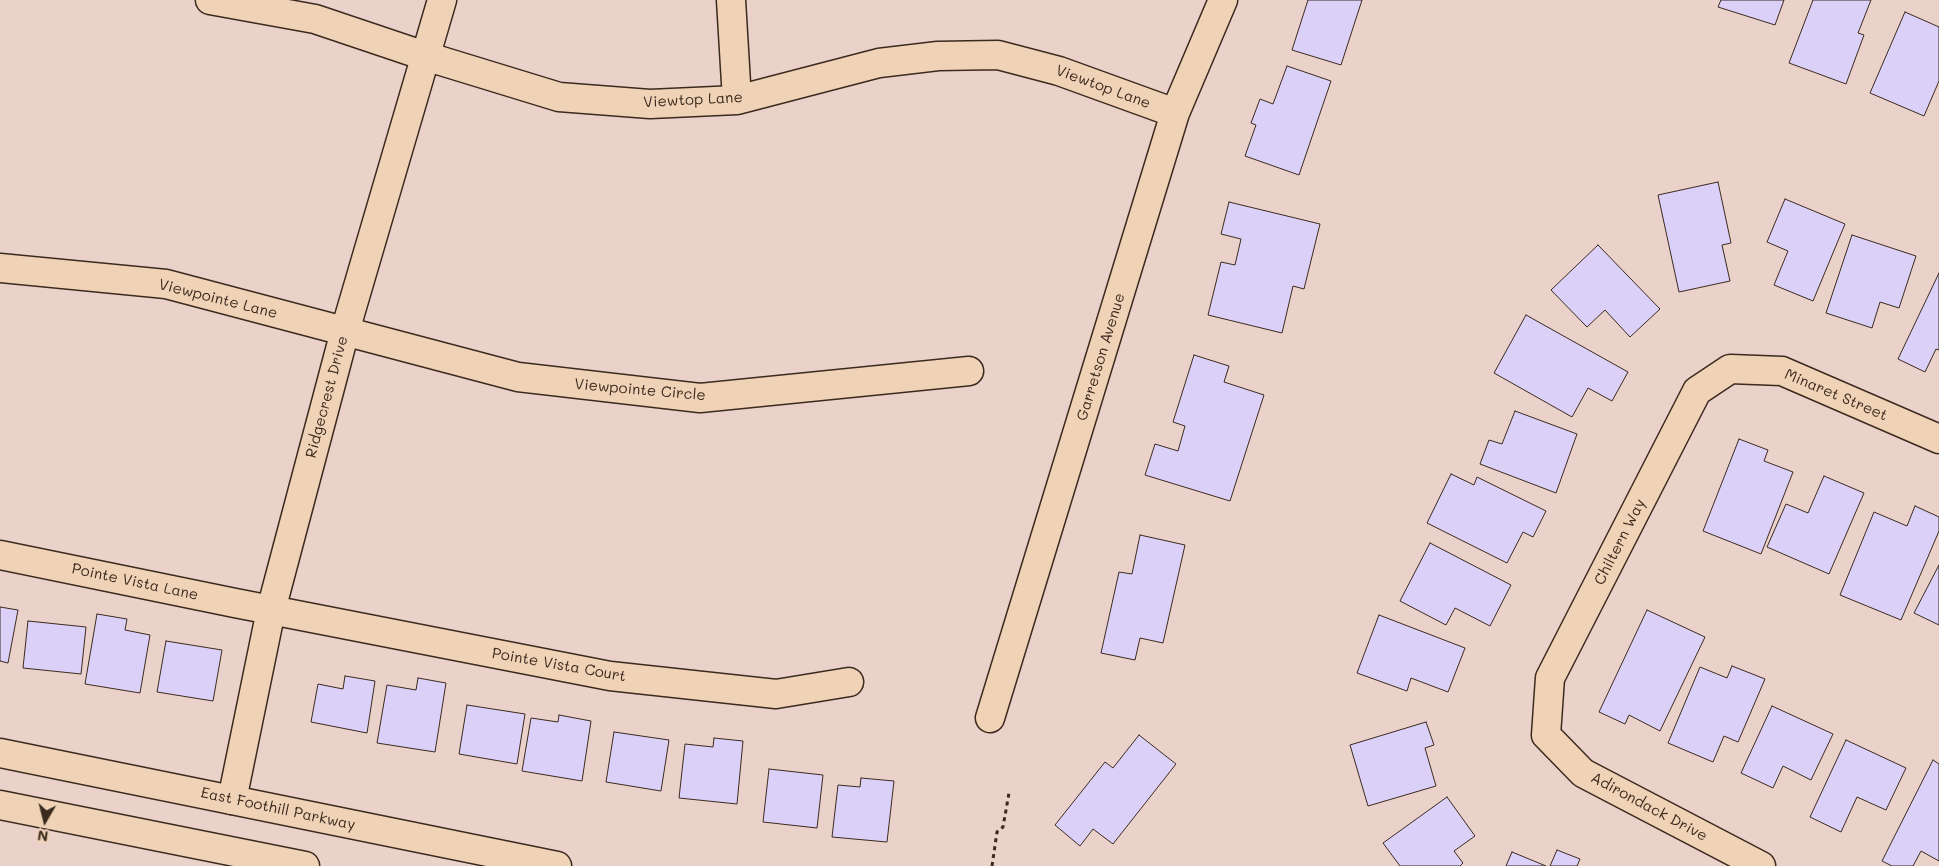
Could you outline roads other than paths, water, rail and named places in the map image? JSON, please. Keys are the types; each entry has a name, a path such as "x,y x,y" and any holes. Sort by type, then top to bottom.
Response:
{"street":[{"name":"Viewtop Lane","path":"210,0 315,19 425,56 559,97 650,104 737,100 879,63 938,56 998,55 1059,71 1175,113"},
{"name":"Ridgecrest Drive","path":"232,800 271,610 345,331 442,0"},
{"path":"731,0 737,100"},
{"name":"Garretson Avenue","path":"990,718 1175,113 1223,0"},
{"name":"Viewpointe Lane","path":"0,268 166,284 345,331"},
{"name":"Viewpointe Circle","path":"345,331 518,377 700,398 970,371"},
{"name":"Minaret Street","path":"1730,368 1782,372 1939,439"},
{"name":"Chiltern Way","path":"1546,735 1550,678 1698,392 1730,368"},
{"name":"Pointe Vista Lane","path":"0,554 271,610"},
{"name":"Pointe Vista Court","path":"271,610 610,676 776,694 849,682"},
{"name":"Adirondack Drive","path":"1546,735 1583,773 1761,866"},
{"name":"East Foothill Parkway","path":"0,753 557,866"},
{"path":"0,805 305,866"}]}
